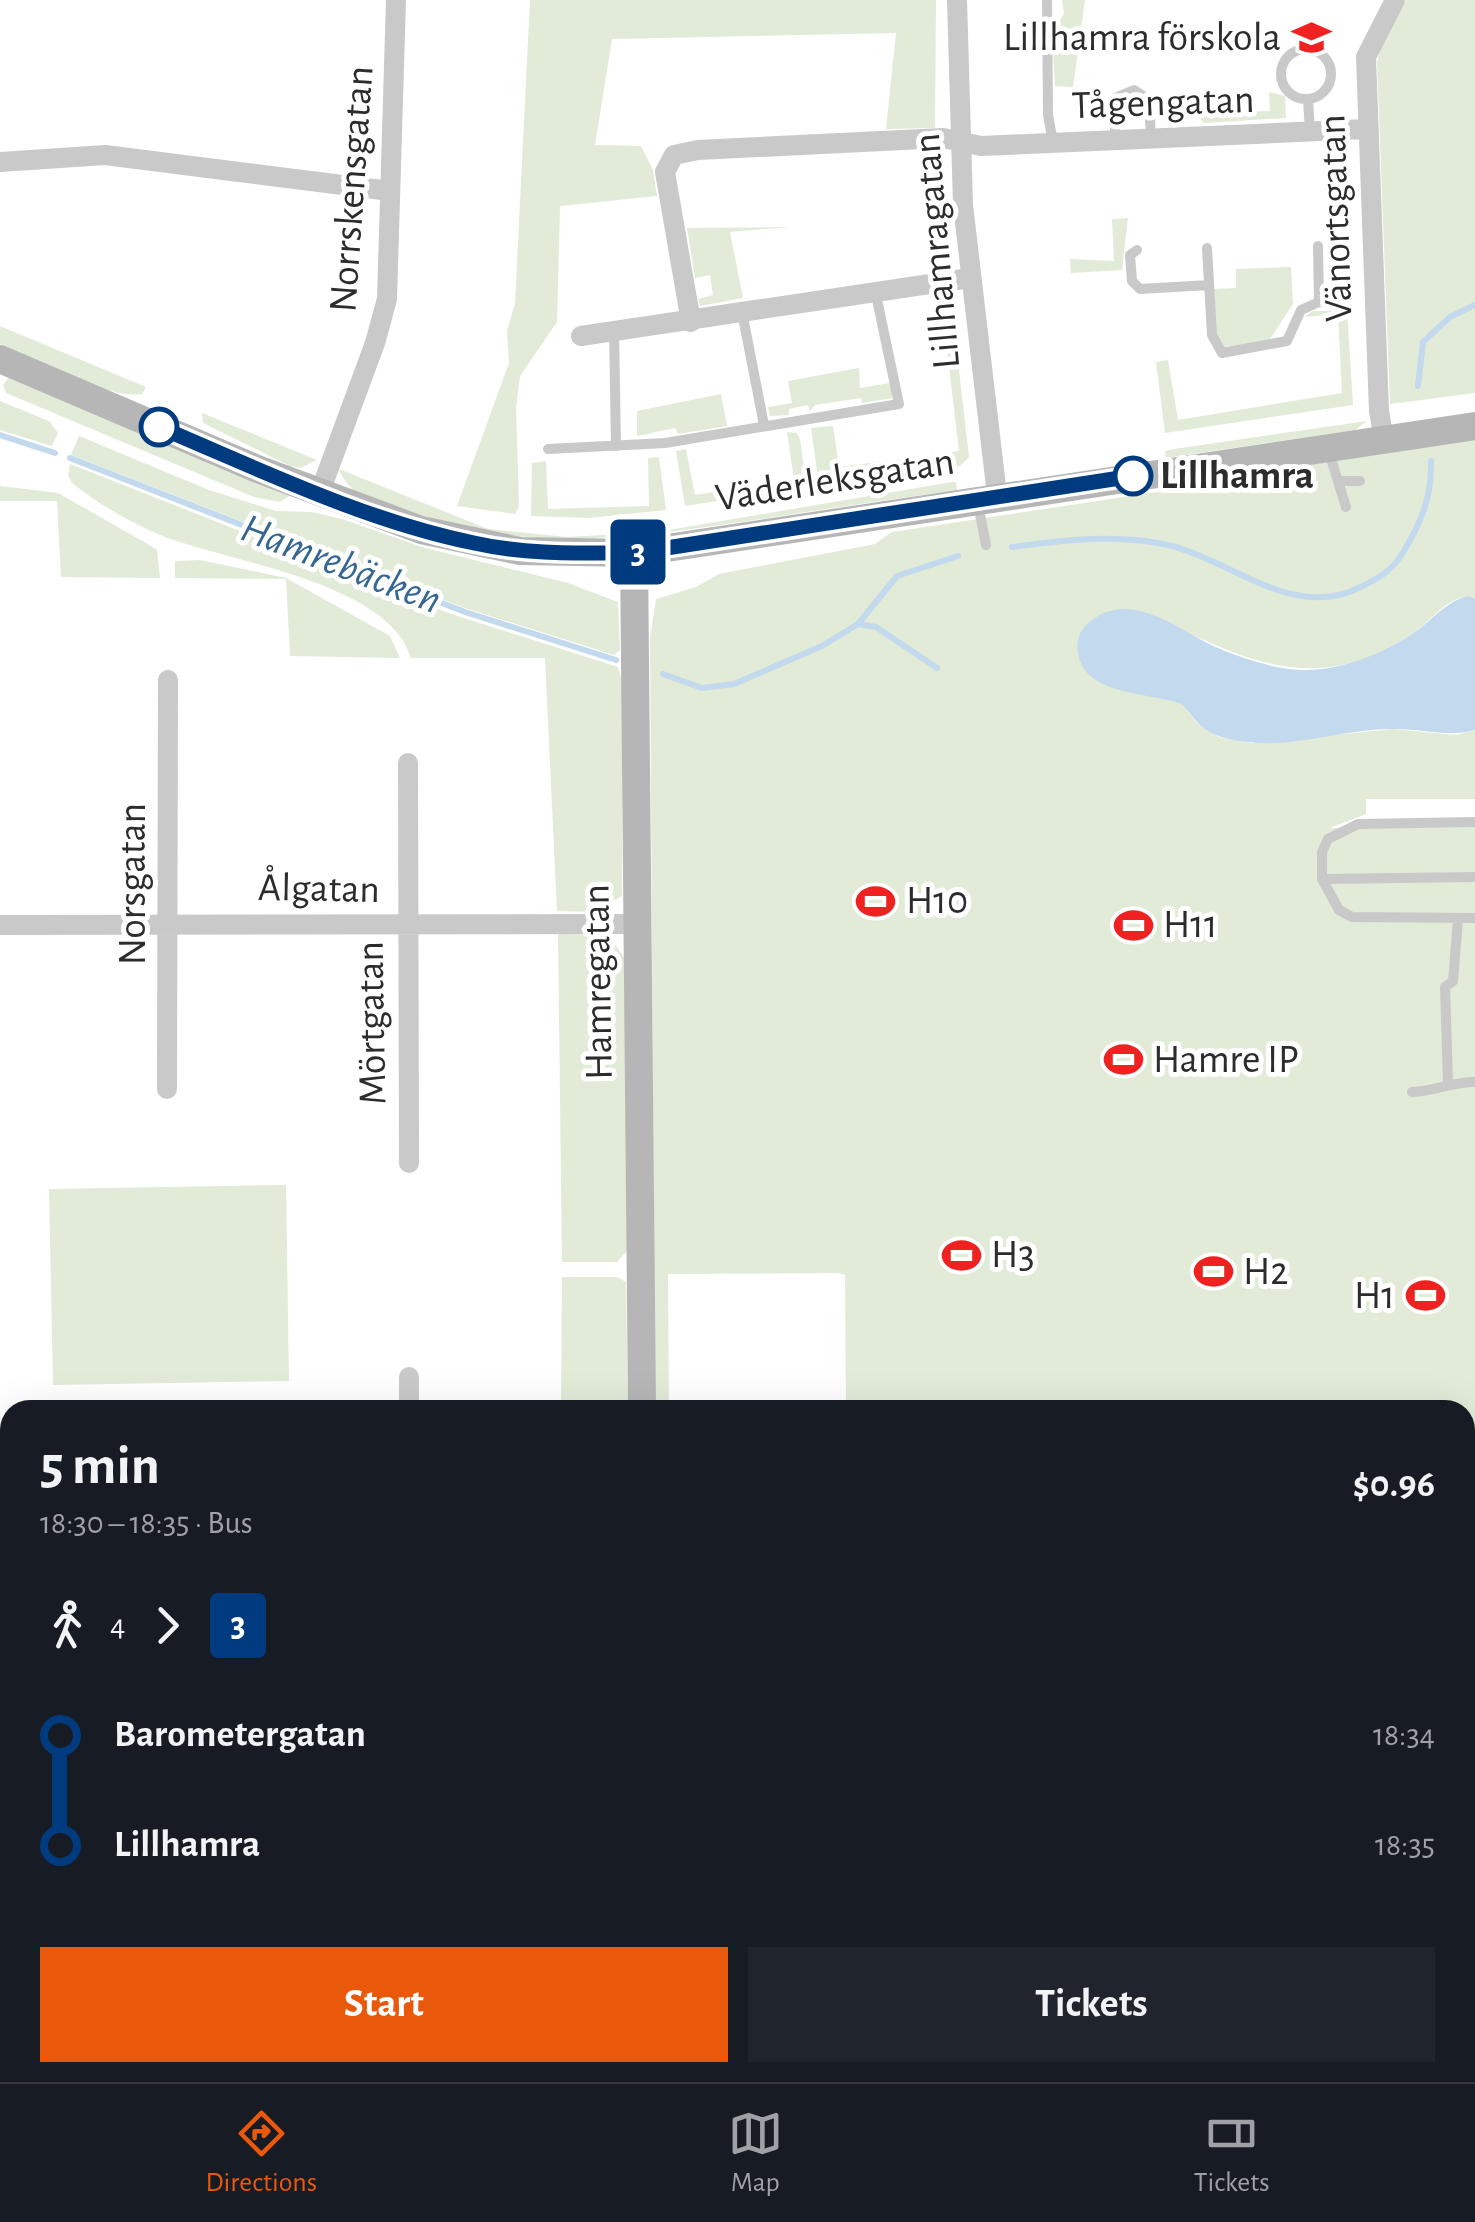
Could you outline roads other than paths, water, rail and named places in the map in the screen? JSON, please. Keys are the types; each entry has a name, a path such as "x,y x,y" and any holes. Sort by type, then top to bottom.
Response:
{"street":[{"name":"Norrskensgatan","path":"320,492 376,344 387,300 396,0"},
{"name":"Lillhamragatan","path":"957,0 970,278 987,496"},
{"name":"Vänortsgatan","path":"1384,440 1379,411 1366,56 1395,0"},
{"name":"Tågengatan","path":"691,322 664,172 674,155 698,150 962,140 981,146 1366,129"},
{"path":"0,162 105,155 390,191"},
{"path":"581,336 691,322 875,289 970,278"},
{"name":"Väderleksgatan","path":"0,359 404,524 474,544 520,551 634,553 987,496 1475,426"},
{"name":"Hamregatan","path":"634,553 642,1400"},
{"name":"Norsgatan","path":"167,1089 168,680"},
{"name":"Mörtgatan","path":"408,763 409,1163"},
{"name":"Ålgatan","path":"0,925 638,924"},
{"path":"409,1377 409,1400"}],"lane":[{"path":"1047,0 1048,115 1053,142"},
{"path":"1308,49 1323,55 1331,78 1323,92 1308,99 1292,94 1281,73 1293,53 1308,49"},
{"path":"1115,140 1115,98 1134,90 1149,100 1151,138"},
{"path":"1308,99 1310,132"},
{"path":"1207,248 1212,335 1222,353 1287,341 1301,310 1319,302 1318,246"},
{"path":"1137,250 1130,255 1132,281 1140,288 1209,285"},
{"path":"548,449 616,446 899,404 875,289"},
{"path":"742,312 764,425"},
{"path":"614,331 616,446"},
{"path":"1328,448 1346,507"},
{"path":"1338,481 1360,480"},
{"path":"986,545 987,496"},
{"path":"1475,822 1358,824 1328,840 1322,852 1322,879 1332,903 1352,917 1475,918"},
{"path":"1322,879 1475,876"},
{"path":"1448,1082 1445,987 1453,980 1458,919"},
{"path":"1412,1092 1434,1091 1448,1082 1475,1082"}],"water":[{"path":"1469,596 1475,598 1475,730 1464,732 1374,730 1266,743 1228,739 1204,728 1179,703 1118,690 1092,677 1083,667 1077,647 1088,623 1114,610 1130,609 1163,619 1246,659 1283,668 1318,669 1355,662 1389,647 1448,605"}],"waterway":[{"name":"Hamrebäcken","path":"1418,386 1423,342 1450,317 1475,305"},
{"name":"Hamrebäcken","path":"0,435 55,453"},
{"name":"Hamrebäcken","path":"70,458 465,612 616,660"},
{"name":"Hamrebäcken","path":"1012,547 1092,539 1152,542 1195,554 1288,593 1336,596 1361,587 1398,560 1424,510 1431,461"},
{"name":"Hamrebäcken","path":"663,674 702,688 734,684 822,646 858,624 897,576 958,556"},
{"path":"858,624 876,627 937,668"}],"place":[{"name":"Lillhamra förskola","path":"1311,38"},
{"name":"Lillhamra","path":"1133,476"},
{"name":"H10","path":"876,901"},
{"name":"H11","path":"1133,925"},
{"name":"Hamre IP","path":"1123,1060"},
{"name":"H3","path":"961,1255"},
{"name":"H2","path":"1213,1272"},
{"name":"H1","path":"1425,1296"}]}
